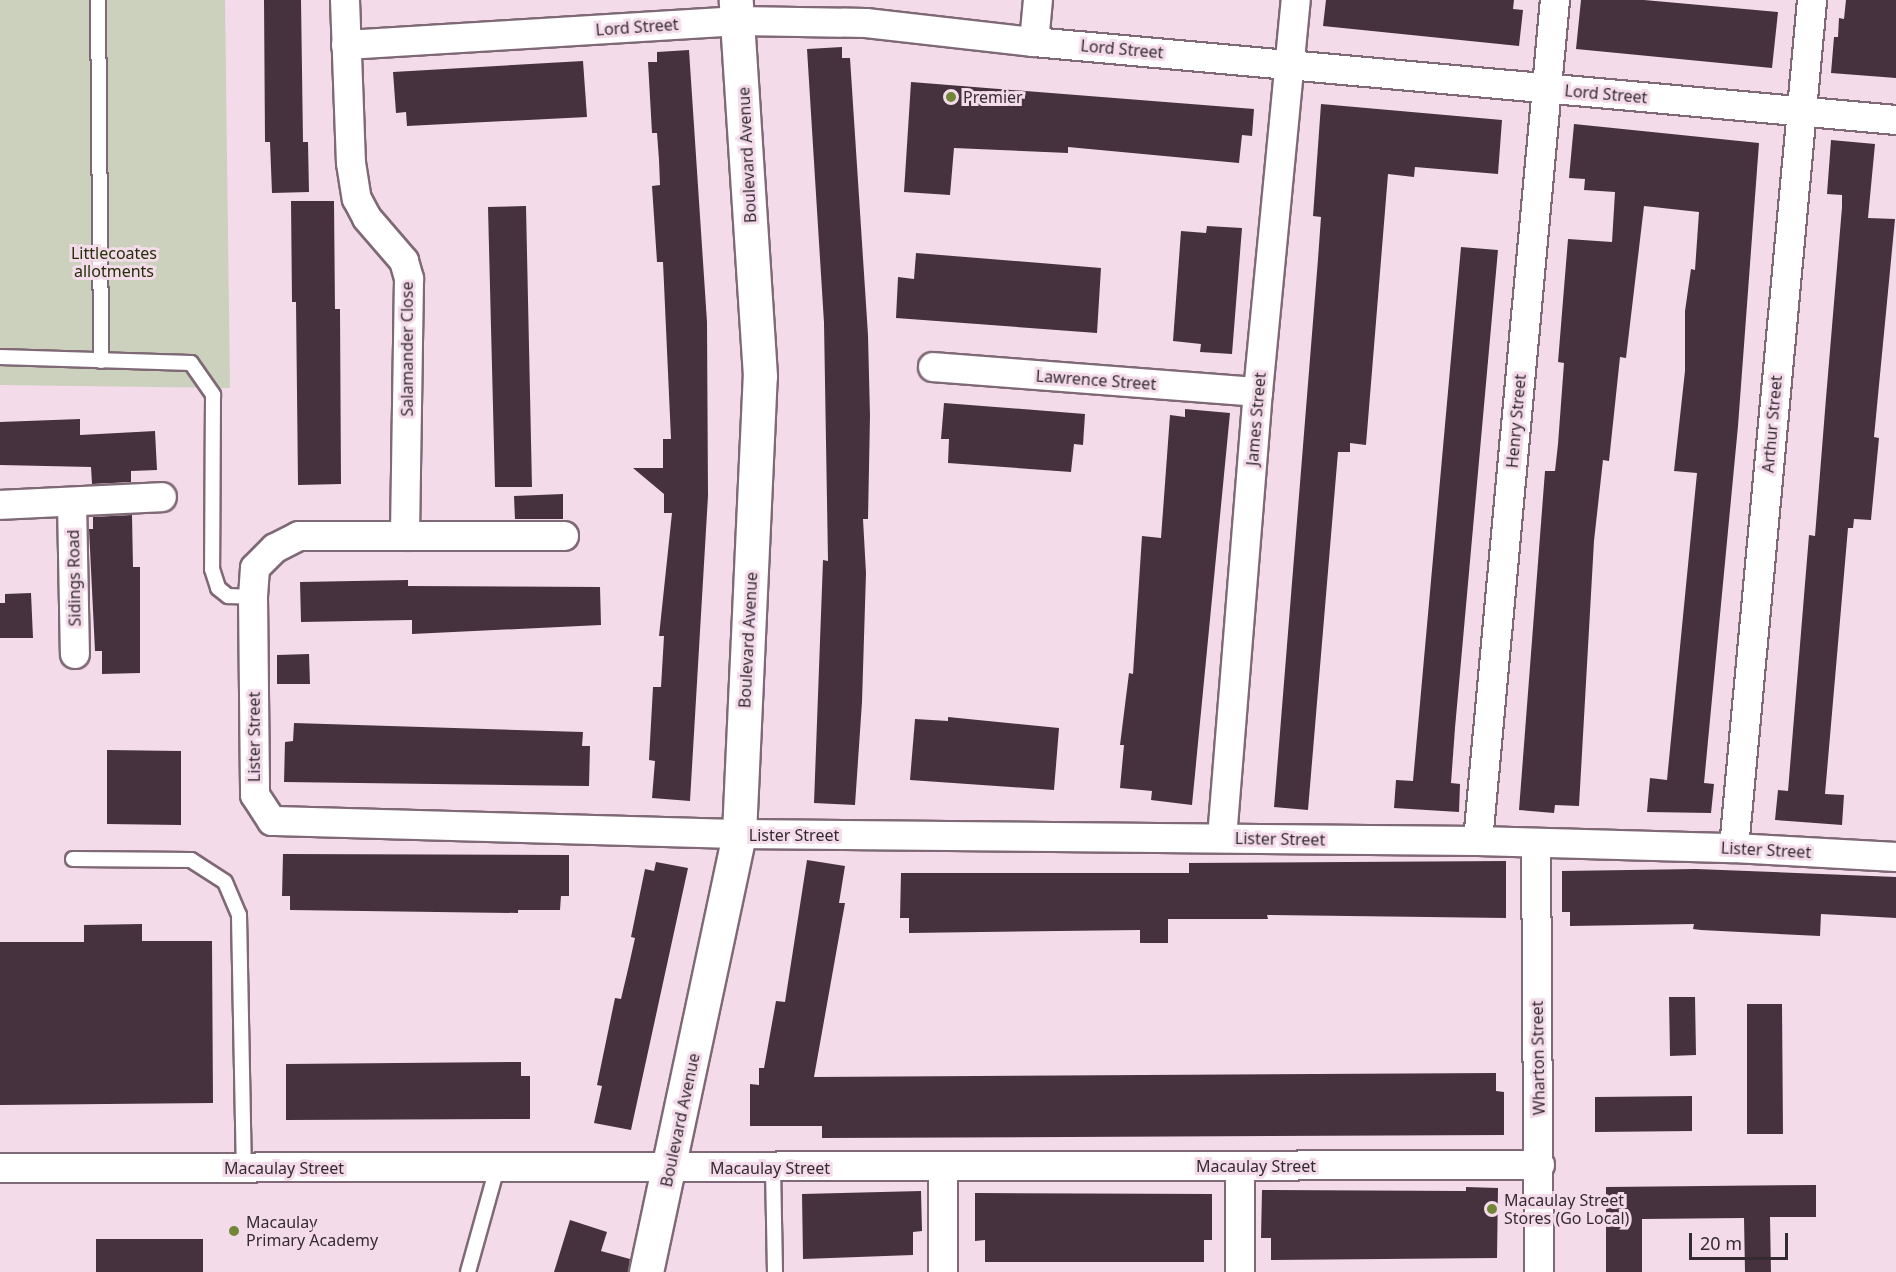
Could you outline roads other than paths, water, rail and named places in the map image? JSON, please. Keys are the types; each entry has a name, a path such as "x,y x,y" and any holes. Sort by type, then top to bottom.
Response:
{"street":[{"name":"Salamander Close","path":"345,0 351,163 357,199 367,218 404,261 409,279 405,536"},
{"path":"1035,42 1038,0"},
{"name":"James Street","path":"1222,838 1258,392 1296,0"},
{"name":"Henry Street","path":"1478,841 1554,0"},
{"name":"Arthur Street","path":"1734,848 1812,0"},
{"name":"Lord Street","path":"346,45 738,10 1035,42 1291,63 1546,89 1896,120"},
{"name":"Boulevard Avenue","path":"646,1272 671,1168 739,834 760,376 738,10"},
{"name":"Lawrence Street","path":"933,368 1258,392"},
{"path":"0,505 162,497"},
{"name":"Sidings Road","path":"72,502 75,654"},
{"name":"Lister Street","path":"564,536 299,536 275,548 255,568 253,597 255,795 272,821 739,834 1478,841 1734,848 1896,857"},
{"name":"Wharton Street","path":"1536,844 1539,1272"},
{"name":"Macaulay Street","path":"0,1168 1540,1165"},
{"path":"1240,1166 1240,1272"},
{"path":"943,1167 943,1272"}],"lane":[{"path":"98,0 101,360"},
{"path":"0,357 190,363 210,390 212,569 219,588 228,596 253,597"},
{"path":"73,859 191,860 225,882 239,915 244,1168"},
{"path":"468,1272 497,1168"},
{"path":"773,1168 774,1272"}],"place":[{"name":"Premier","path":"951,97"},
{"name":"Macaulay Street Stores (Go Local)","path":"1492,1209"},
{"name":"Macaulay Primary Academy","path":"234,1231"}],"park label":[{"name":"Littlecoates allotments","path":"114,262"}]}
